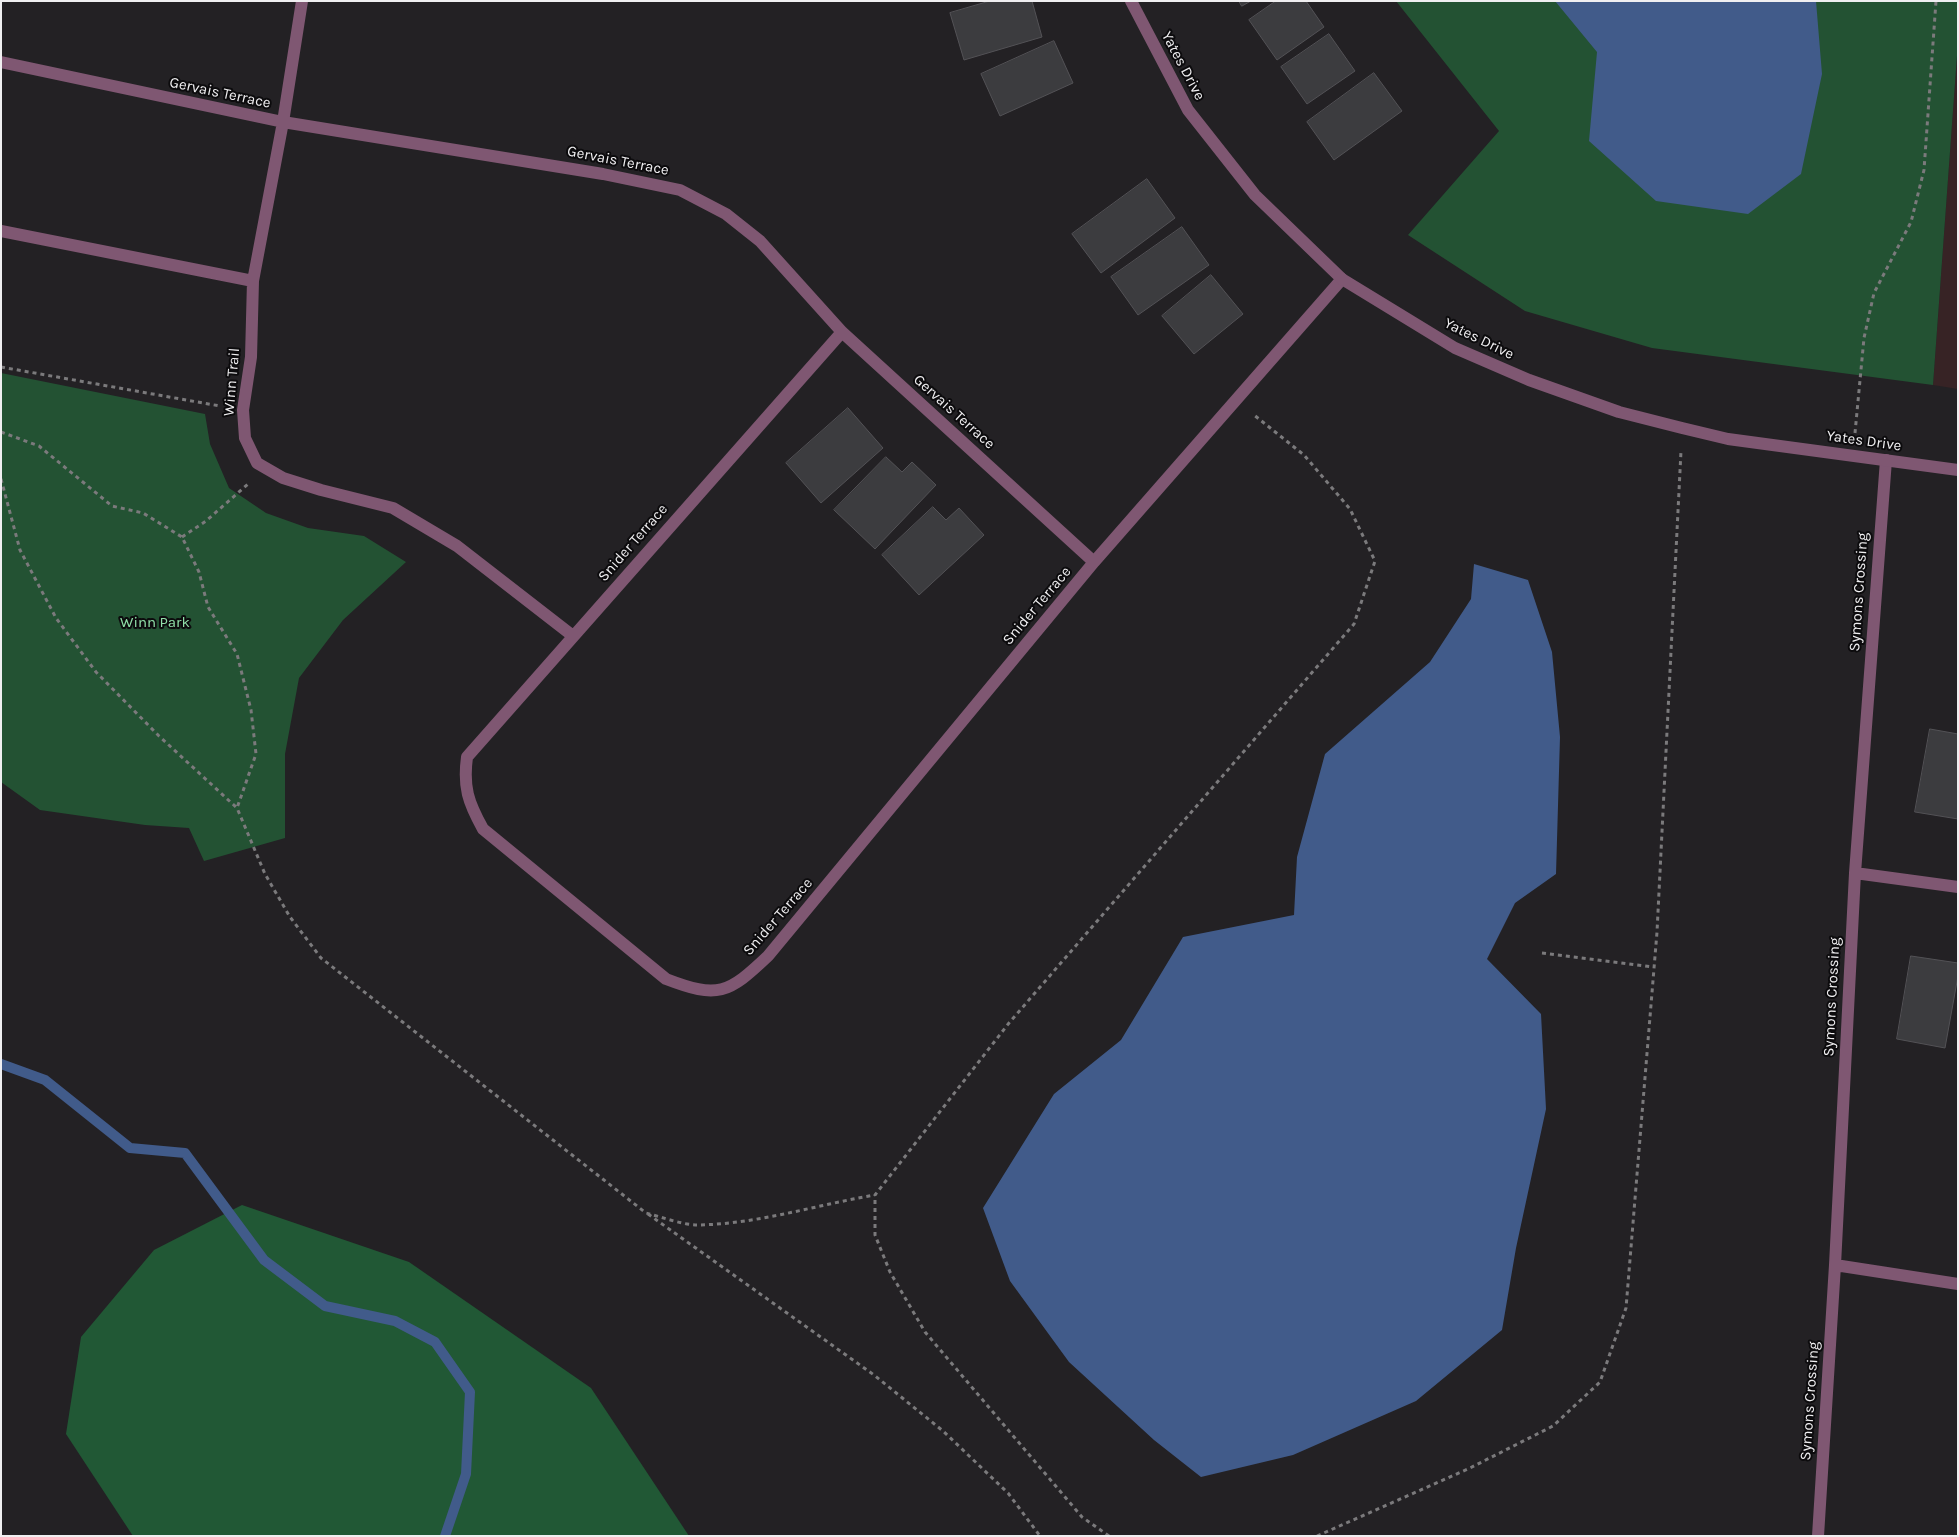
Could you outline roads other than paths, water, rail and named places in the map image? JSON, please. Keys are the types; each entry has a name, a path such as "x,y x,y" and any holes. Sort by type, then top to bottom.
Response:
{"street":[{"name":"Winn Trail","path":"302,1 283,122 253,281 251,357 243,410 245,438 257,463 283,478 321,490 394,508 457,546 573,636"},
{"name":"Yates Drive","path":"1131,1 1188,110 1255,195 1342,279 1455,348 1529,380 1610,409 1682,428 1728,439 1958,470"},
{"name":"Gervais Terrace","path":"1,62 283,122 603,174 680,190 726,214 760,241 842,332 1094,562"},
{"path":"1,230 253,281"},
{"name":"Snider Terrace","path":"842,332 467,757 464,779 470,805 483,829 666,979 696,990 723,990 747,976 768,956 1094,562 1342,279"},
{"name":"Symons Crossing","path":"1818,1536 1835,1265 1855,872 1886,460"},
{"path":"1855,872 1958,887"},
{"path":"1835,1265 1958,1284"}],"water":[{"path":"1555,1 1816,1 1822,74 1801,174 1748,214 1656,201 1589,141 1597,52"},
{"path":"1474,564 1528,580 1552,652 1560,737 1556,874 1515,903 1487,959 1541,1014 1546,1109 1516,1248 1502,1330 1416,1401 1293,1455 1201,1477 1154,1440 1069,1362 1010,1281 983,1208 1054,1094 1121,1040 1183,937 1294,915 1297,857 1325,754 1430,662 1471,599"}],"waterway":[{"path":"1,1064 45,1080 130,1148 185,1153 264,1260 325,1306 395,1321 435,1342 470,1392 466,1474 445,1536"}],"park label":[{"name":"Winn Park","path":"155,623"}]}
